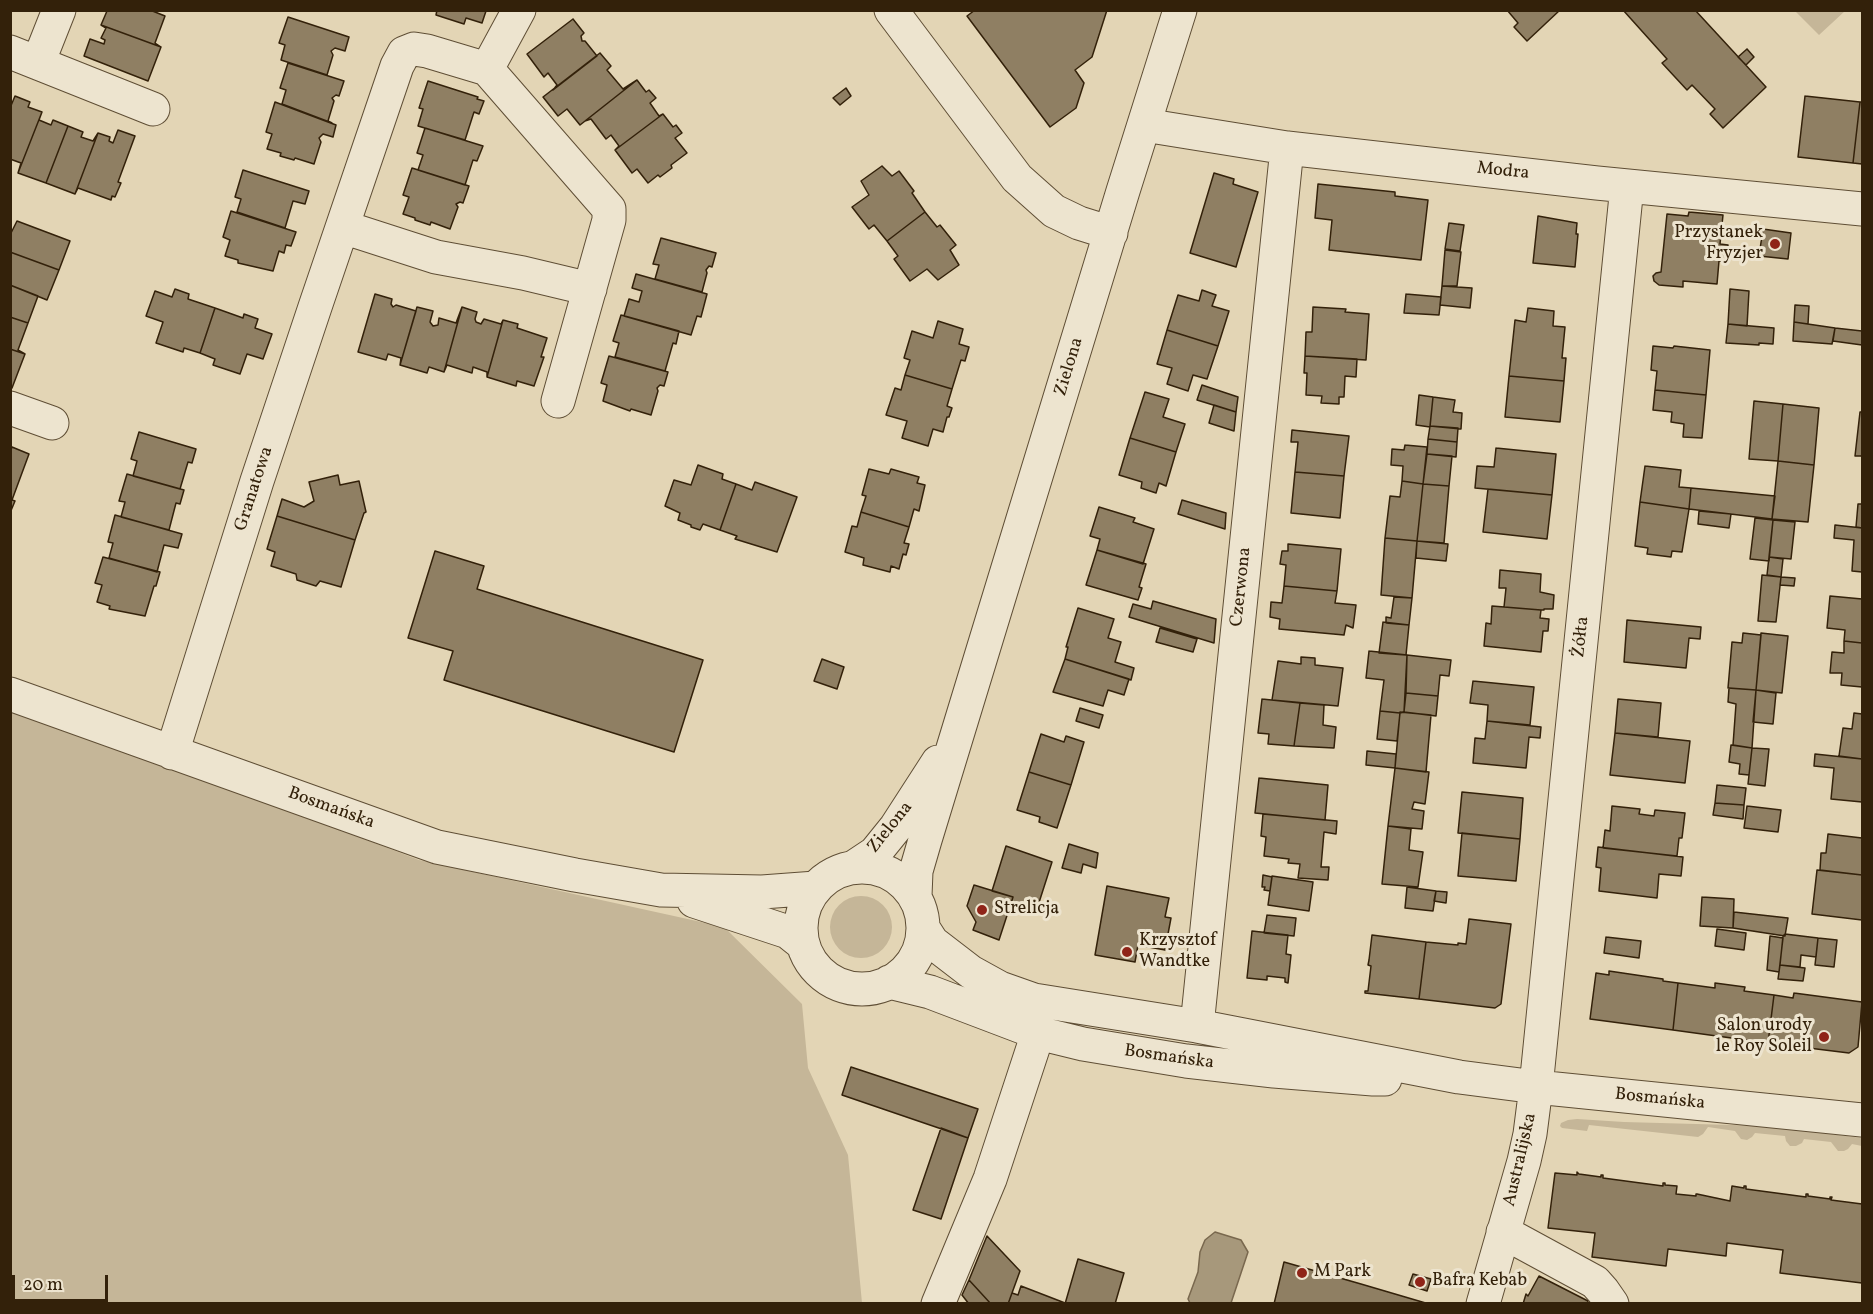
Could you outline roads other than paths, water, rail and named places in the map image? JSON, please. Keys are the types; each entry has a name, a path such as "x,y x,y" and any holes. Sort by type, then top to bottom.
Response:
{"street":[{"path":"59,10 24,58 153,109"},
{"path":"519,10 487,69 609,209 609,220 558,402"},
{"path":"891,10 1017,178 1054,211 1079,223 1111,233"},
{"name":"Zielona","path":"915,896 916,871 1180,10"},
{"name":"Granatowa","path":"172,753 257,482 397,66 404,53 414,50 427,51 487,69"},
{"name":"Modra","path":"1144,125 1287,148 1627,186 1863,209"},
{"name":"Czerwona","path":"1197,1026 1287,148"},
{"name":"Żółta","path":"1536,1087 1627,186"},
{"path":"343,227 436,257 523,273 590,289"},
{"path":"10,408 52,423"},
{"name":"Bosmańska","path":"10,694 437,847 661,890 788,932 803,944"},
{"name":"Zielona","path":"854,867 875,853 896,827 961,725"},
{"path":"854,867 872,868 889,873 915,896 921,912 923,928 918,954 906,970 890,982 873,988 855,988 837,983 822,974 810,960 803,944 801,929 808,900 827,878 854,867"},
{"name":"Bosmańska","path":"661,890 762,892 816,888"},
{"name":"Bosmańska","path":"923,928 932,942 971,972 1000,988 1045,1002 1197,1026 1376,1059 1459,1077 1863,1120"},
{"name":"Bosmańska","path":"890,982 930,992 1038,1033 1145,1055 1257,1069 1373,1079 1459,1077"},
{"path":"938,1304 990,1179 1038,1033"},
{"name":"Australijska","path":"1483,1304 1524,1161 1536,1087"},
{"name":"Australijska","path":"1503,1232 1595,1282 1612,1304"}],"place":[{"name":"Przystanek Fryzjer","path":"1775,244"},
{"name":"Strelicja","path":"982,910"},
{"name":"Krzysztof Wandtke","path":"1127,952"},
{"name":"Salon urody le Roy Soleil","path":"1824,1037"},
{"name":"M Park","path":"1302,1273"},
{"name":"Bafra Kebab","path":"1420,1282"}]}
